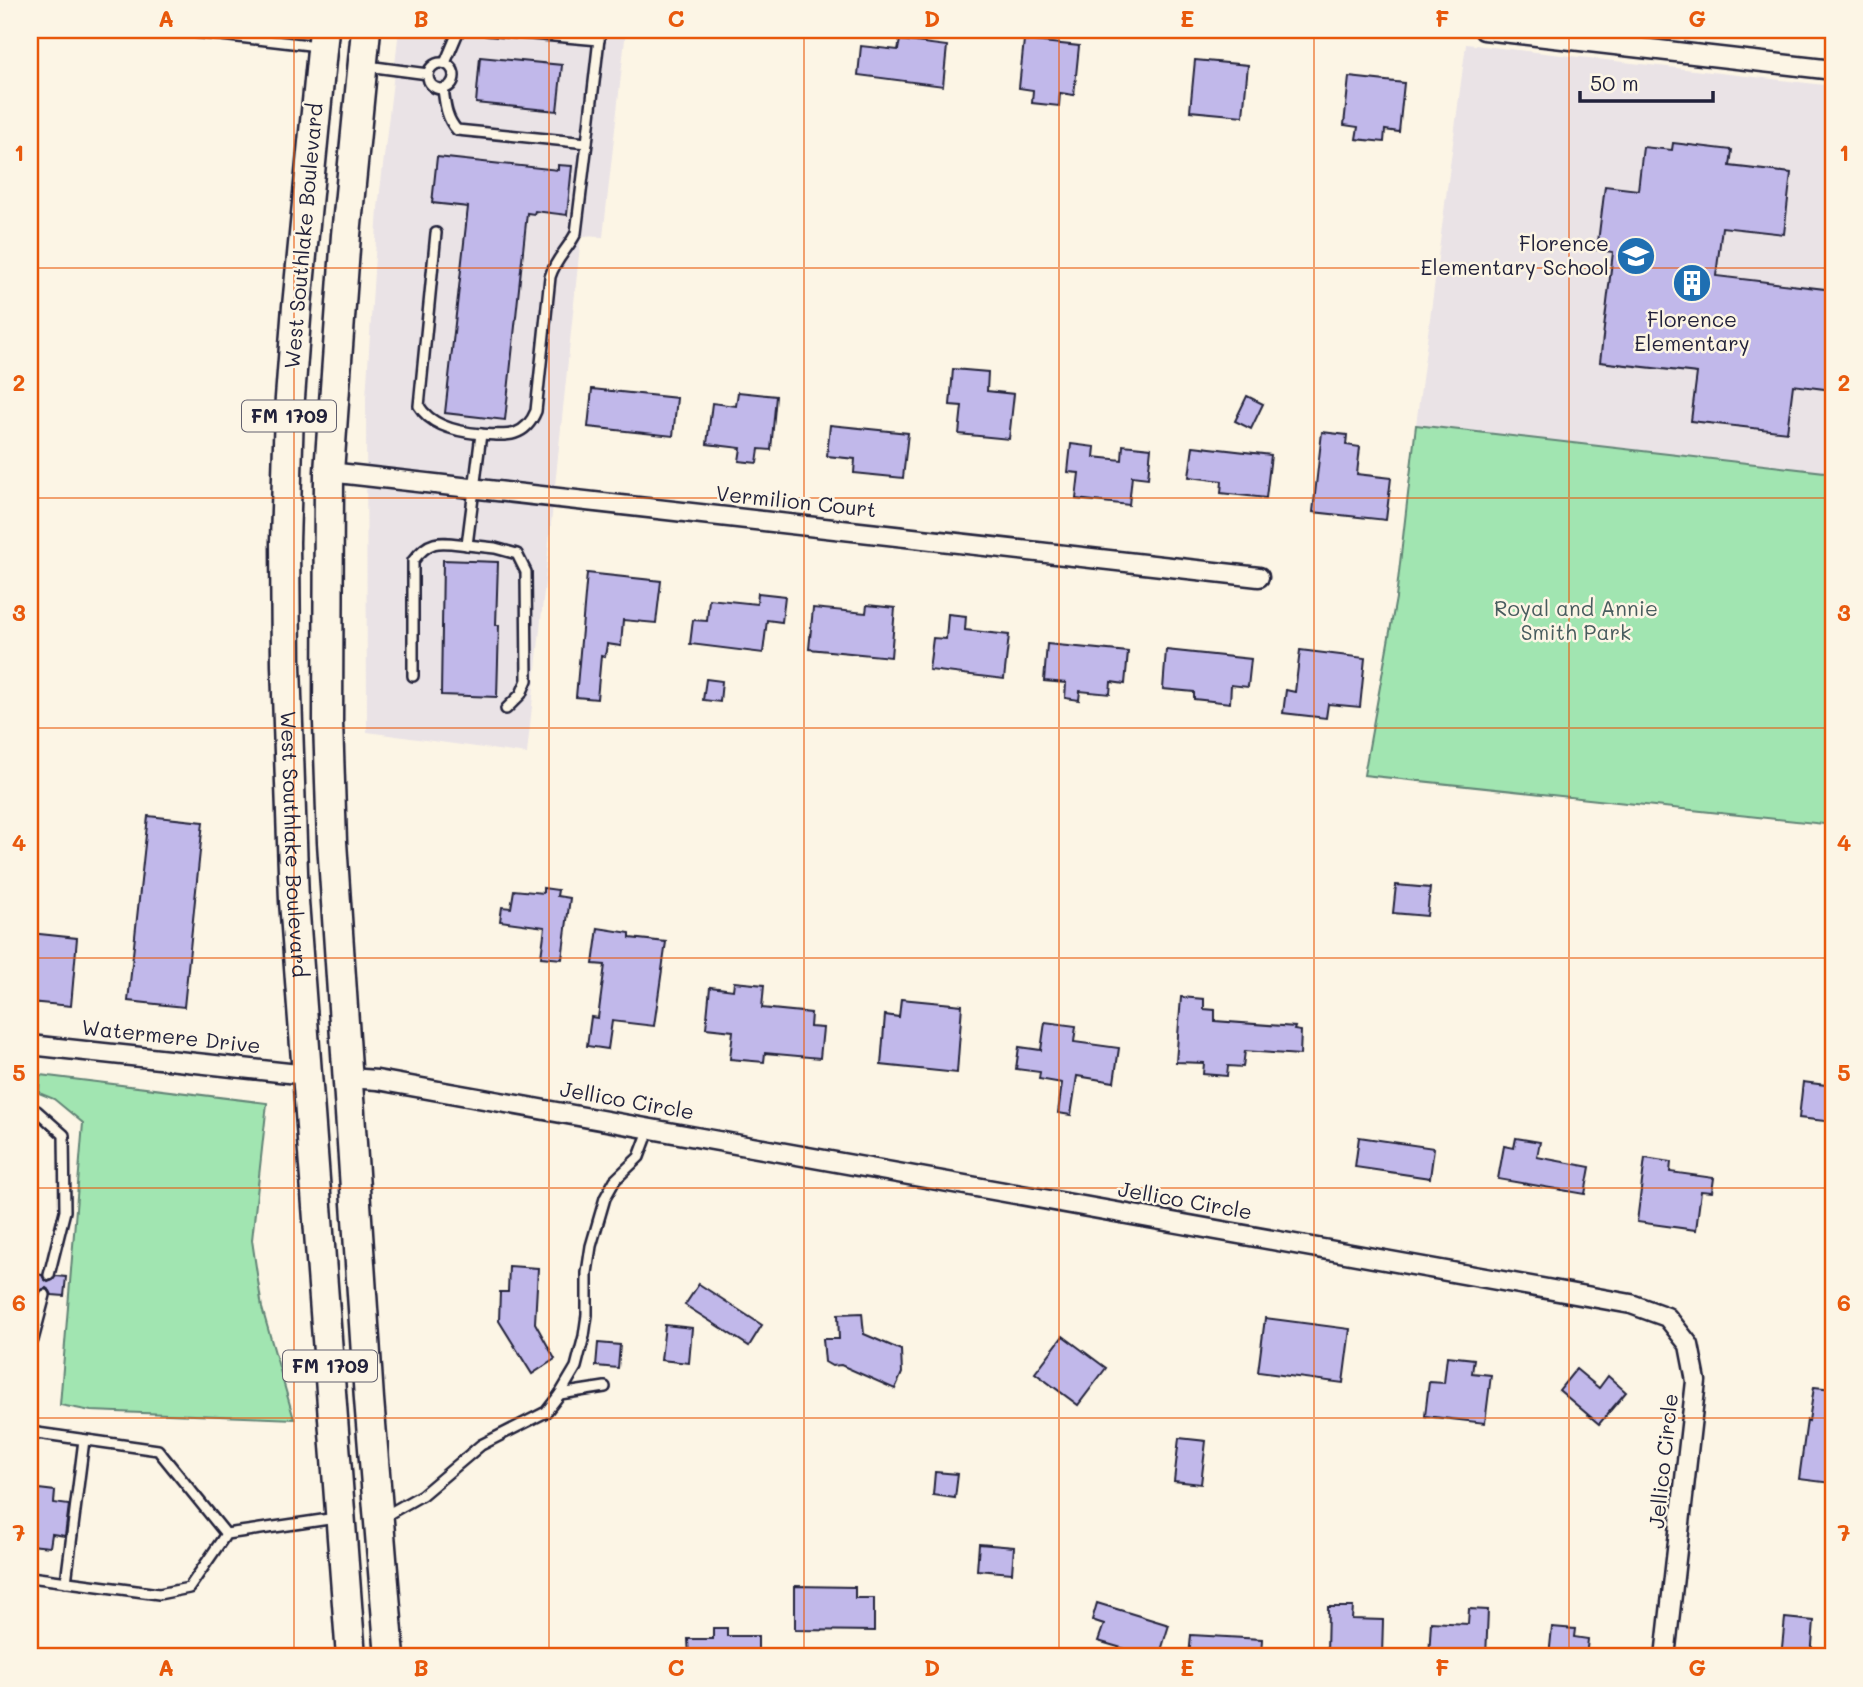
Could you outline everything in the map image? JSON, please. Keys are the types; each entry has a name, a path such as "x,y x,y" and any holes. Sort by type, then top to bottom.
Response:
{"main road":[{"name":"West Southlake Boulevard","path":"366,30 345,248 329,472 328,722 332,842 390,1657"},
{"path":"323,38 362,65"},
{"name":"West Southlake Boulevard","path":"323,38 289,411 285,542 287,692 294,901 351,1657"},
{"path":"307,1075 349,1077"}],"street":[{"path":"1484,30 1833,70"},
{"name":"Vermilion Court","path":"329,472 1259,577"},
{"name":"Watermere Drive","path":"30,1045 307,1075"},
{"name":"Jellico Circle","path":"349,1077 650,1128 1631,1304 1667,1317 1689,1345 1696,1381 1665,1657"}],"lane":[{"path":"177,30 323,38"},
{"path":"445,63 459,30"},
{"path":"436,233 419,406 425,415 462,433 498,436 519,432 530,424 536,411 550,277 554,264 576,233 599,35 487,30"},
{"path":"437,63 445,63 454,74 453,81 443,89 435,88 429,82 428,74 431,67 437,63"},
{"path":"362,65 428,74"},
{"path":"443,89 446,111 457,130 587,143"},
{"path":"467,545 481,435"},
{"path":"413,676 413,561 422,548 438,541 495,548 517,554 526,572 527,680 521,694 506,709"},
{"path":"30,1110 37,1111 64,1135 65,1211 49,1275"},
{"path":"379,1520 422,1495 481,1446 546,1412 561,1394 576,1367 584,1336 591,1246 605,1198 615,1180 639,1157 650,1128"},
{"path":"30,1340 33,1340 45,1294"},
{"path":"561,1394 604,1387"},
{"path":"30,1432 158,1450 226,1534"},
{"path":"66,1582 84,1440"},
{"path":"30,1577 159,1594 189,1588 226,1534 341,1517"}],"shaded area":[{"path":"399,30 626,30 603,237 581,236 527,754 367,732 366,398 378,208"},
{"name":"Florence Elementary School","path":"1466,44 1833,86 1833,473 1416,425"}],"green space":[{"name":"Royal and Annie Smith Park","path":"1416,425 1833,473 1833,825 1364,775 1396,598"},
{"path":"40,1075 267,1103 252,1240 262,1308 294,1419 91,1411 60,1405 83,1123 54,1099 39,1093"}],"building":[{"path":"900,40 947,46 943,86 858,75 861,46 898,50"},
{"path":"1024,40 1079,46 1074,95 1060,93 1059,106 1032,103 1033,90 1019,88"},
{"path":"480,57 562,65 557,111 476,103"},
{"path":"1195,60 1248,65 1243,116 1190,111"},
{"path":"1349,77 1404,83 1399,132 1385,130 1384,142 1356,139 1358,127 1344,125"},
{"name":"Florence Elementary","path":"1673,143 1732,150 1730,166 1791,173 1784,234 1722,227 1716,276 1833,290 1833,390 1793,385 1787,432 1691,421 1697,373 1600,362 1613,252 1597,250 1605,186 1638,190 1643,147 1672,150"},
{"path":"437,157 558,170 558,165 572,166 567,215 535,211 534,214 527,213 505,420 445,413 468,207 432,203"},
{"path":"953,369 988,372 987,391 1014,394 1009,439 959,434 962,406 950,405"},
{"path":"592,389 677,398 673,436 588,427"},
{"path":"738,392 776,396 771,450 759,449 757,463 739,461 741,448 707,444 712,403 736,406"},
{"path":"1247,396 1263,404 1251,429 1235,421"},
{"path":"830,425 908,433 903,478 854,473 855,459 827,456"},
{"path":"1322,432 1347,435 1346,445 1360,447 1357,474 1391,478 1386,520 1313,512"},
{"path":"1071,444 1095,447 1094,457 1122,460 1123,445 1151,448 1148,478 1132,476 1129,505 1076,499 1079,473 1068,472"},
{"path":"1193,446 1271,455 1266,498 1221,493 1222,481 1189,477"},
{"path":"443,560 498,562 497,697 441,695"},
{"path":"587,573 661,581 656,623 623,620 621,646 607,644 605,657 601,656 597,699 576,697"},
{"path":"758,593 785,596 782,622 767,620 763,653 690,644 693,620 707,621 709,599 757,604"},
{"path":"867,605 895,608 891,657 809,649 813,608 866,613"},
{"path":"948,614 966,616 965,630 1009,635 1004,679 929,670 933,638 946,639"},
{"path":"1047,644 1128,652 1125,684 1111,682 1110,694 1080,691 1079,700 1065,698 1066,683 1044,681"},
{"path":"1166,650 1251,659 1248,687 1231,685 1230,703 1194,699 1194,692 1163,689"},
{"path":"1300,650 1365,658 1360,707 1328,704 1326,718 1283,713 1286,690 1295,692"},
{"path":"706,679 722,681 720,702 703,700"},
{"path":"148,816 203,822 184,1007 128,1001"},
{"path":"1396,885 1430,888 1427,916 1393,913"},
{"path":"543,888 558,890 557,896 570,898 562,959 541,957 545,927 500,921 502,907 511,908 514,890 543,893"},
{"path":"598,928 630,933 630,938 666,942 654,1026 612,1021 608,1049 587,1046 591,1017 598,1018 605,965 593,964"},
{"path":"30,933 77,938 71,1006 30,1002"},
{"path":"734,982 764,985 762,1008 811,1013 810,1027 823,1028 820,1058 765,1053 764,1062 730,1059 733,1031 706,1028 710,987 733,990"},
{"path":"1181,997 1204,999 1204,1009 1215,1010 1215,1021 1295,1027 1294,1030 1301,1031 1300,1055 1245,1051 1243,1067 1228,1066 1227,1076 1203,1074 1204,1063 1176,1062"},
{"path":"901,999 962,1005 957,1073 881,1065 885,1015 899,1017"},
{"path":"1045,1022 1076,1026 1074,1042 1119,1048 1114,1082 1077,1076 1071,1115 1058,1113 1062,1083 1039,1079 1040,1072 1016,1069 1019,1047 1041,1050"},
{"path":"1803,1082 1833,1086 1833,1122 1799,1118"},
{"path":"1359,1137 1434,1148 1430,1178 1355,1167"},
{"path":"1516,1138 1540,1142 1537,1157 1590,1167 1585,1194 1498,1179 1504,1146 1514,1148"},
{"path":"1645,1158 1671,1162 1670,1172 1714,1178 1712,1192 1701,1191 1696,1230 1637,1222"},
{"path":"509,1266 538,1268 535,1323 555,1359 532,1374 499,1321 500,1292 508,1292"},
{"path":"30,1273 42,1275 48,1282 56,1276 66,1277 64,1296 52,1295 46,1288 38,1294 30,1293"},
{"path":"699,1284 762,1325 749,1346 685,1305"},
{"path":"862,1313 864,1334 901,1350 902,1373 895,1389 841,1365 832,1366 825,1362 823,1339 839,1339 838,1314"},
{"path":"1265,1318 1350,1329 1343,1383 1258,1372"},
{"path":"665,1325 692,1328 689,1363 661,1360"},
{"path":"1063,1336 1106,1368 1078,1405 1035,1373"},
{"path":"598,1343 620,1345 618,1368 596,1366"},
{"path":"1447,1356 1474,1359 1472,1373 1491,1375 1485,1423 1425,1416 1429,1382 1444,1383"},
{"path":"1576,1369 1599,1388 1608,1376 1626,1392 1599,1424 1559,1390"},
{"path":"1814,1387 1833,1389 1831,1483 1799,1479"},
{"path":"1179,1438 1206,1441 1201,1484 1174,1481"},
{"path":"935,1472 958,1474 955,1498 933,1495"},
{"path":"30,1488 55,1491 54,1503 69,1505 65,1536 52,1534 50,1547 30,1545"},
{"path":"979,1544 1014,1547 1012,1573 977,1570"},
{"path":"795,1586 855,1587 855,1598 874,1598 874,1631 795,1630"},
{"path":"1097,1603 1169,1625 1159,1657 1098,1641 1104,1624 1092,1620"},
{"path":"1328,1607 1353,1607 1352,1619 1383,1620 1382,1656 1327,1654"},
{"path":"1469,1609 1488,1610 1486,1657 1429,1657 1431,1622 1468,1624"},
{"path":"1785,1618 1814,1621 1811,1657 1781,1657"},
{"path":"1552,1627 1575,1629 1574,1637 1588,1639 1586,1657 1549,1657"},
{"path":"713,1628 727,1628 727,1636 758,1636 758,1657 689,1657 688,1639 713,1639"},
{"path":"1191,1635 1262,1639 1261,1657 1189,1657"}],"place":[{"name":"Florence Elementary School","path":"1636,256"},
{"name":"Florence Elementary","path":"1692,283"}]}
